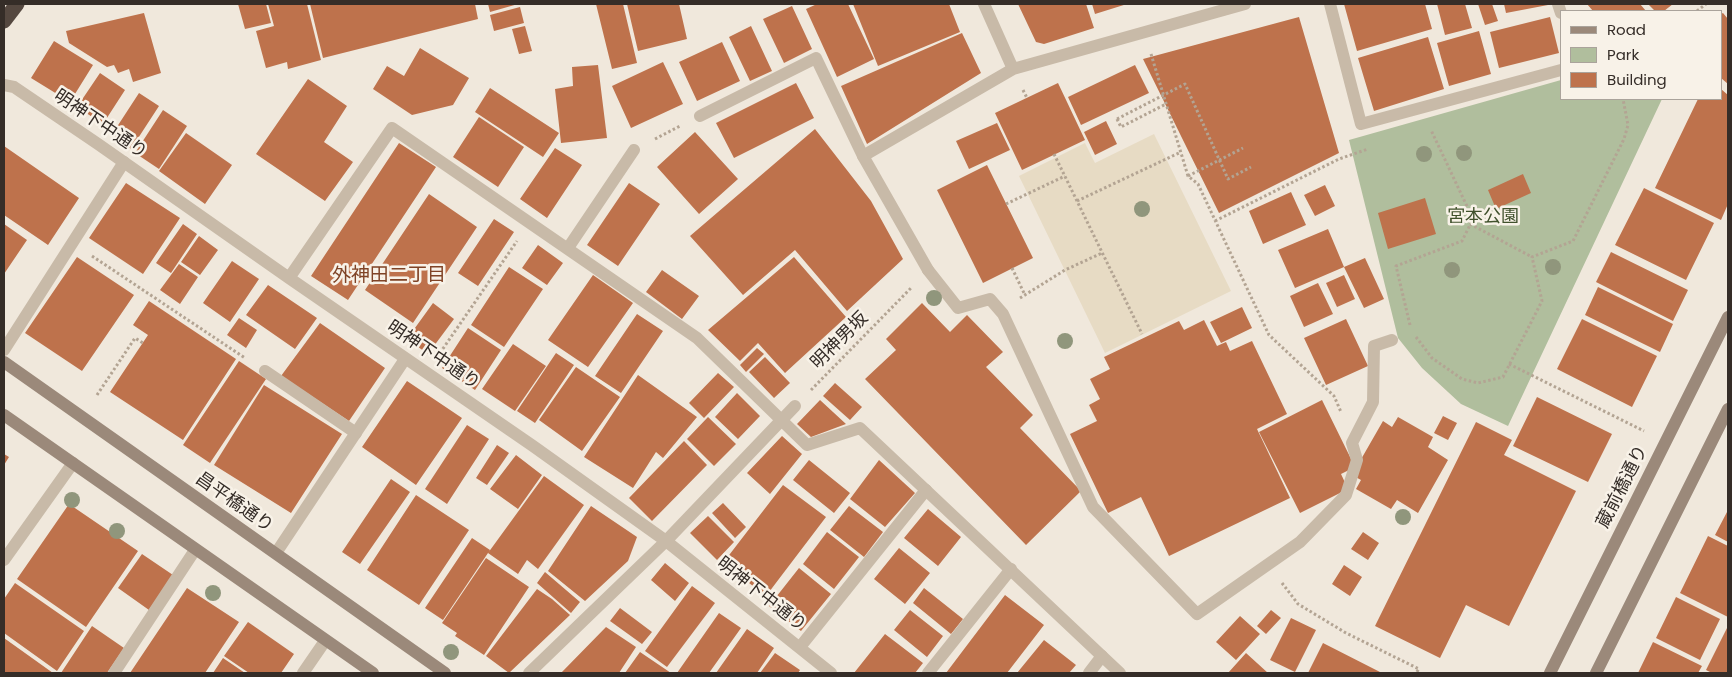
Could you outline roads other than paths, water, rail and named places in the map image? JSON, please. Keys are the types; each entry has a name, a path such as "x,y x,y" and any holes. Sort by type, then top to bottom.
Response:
{"highway":[{"path":"4,21 16,4"}],"main road":[{"name":"蔵前橋通り","path":"1550,673 1728,317"},
{"name":"昌平橋通り","path":"4,362 445,673"},
{"path":"1596,673 1728,409"},
{"path":"4,415 373,673"}],"street":[{"path":"984,4 1013,69"},
{"path":"863,156 1013,69 1245,4"},
{"path":"1330,4 1361,124 1560,70"},
{"path":"700,116 816,58 863,156 928,270 958,308 990,299 1003,314 1094,507 1197,614 1300,542 1346,495 1357,460 1352,443 1373,402 1374,346 1392,340"},
{"name":"明神下中通り","path":"4,85 14,87 124,162 533,446 666,541 831,673"},
{"path":"289,278 392,128 698,338 807,445 860,428 1120,673"},
{"path":"568,248 634,150"},
{"path":"4,350 124,162"},
{"path":"276,553 405,358"},
{"path":"265,371 356,433"},
{"path":"529,673 666,541 795,406"},
{"path":"4,560 73,463"},
{"path":"800,648 926,490"},
{"path":"114,673 195,550"},
{"path":"928,673 1011,570"},
{"path":"303,673 325,641"},
{"path":"1089,673 1102,656"}],"district":[{"name":"外神田二丁目","path":"389,276"}],"park label":[{"name":"宮本公園","path":"1483,217"}]}
